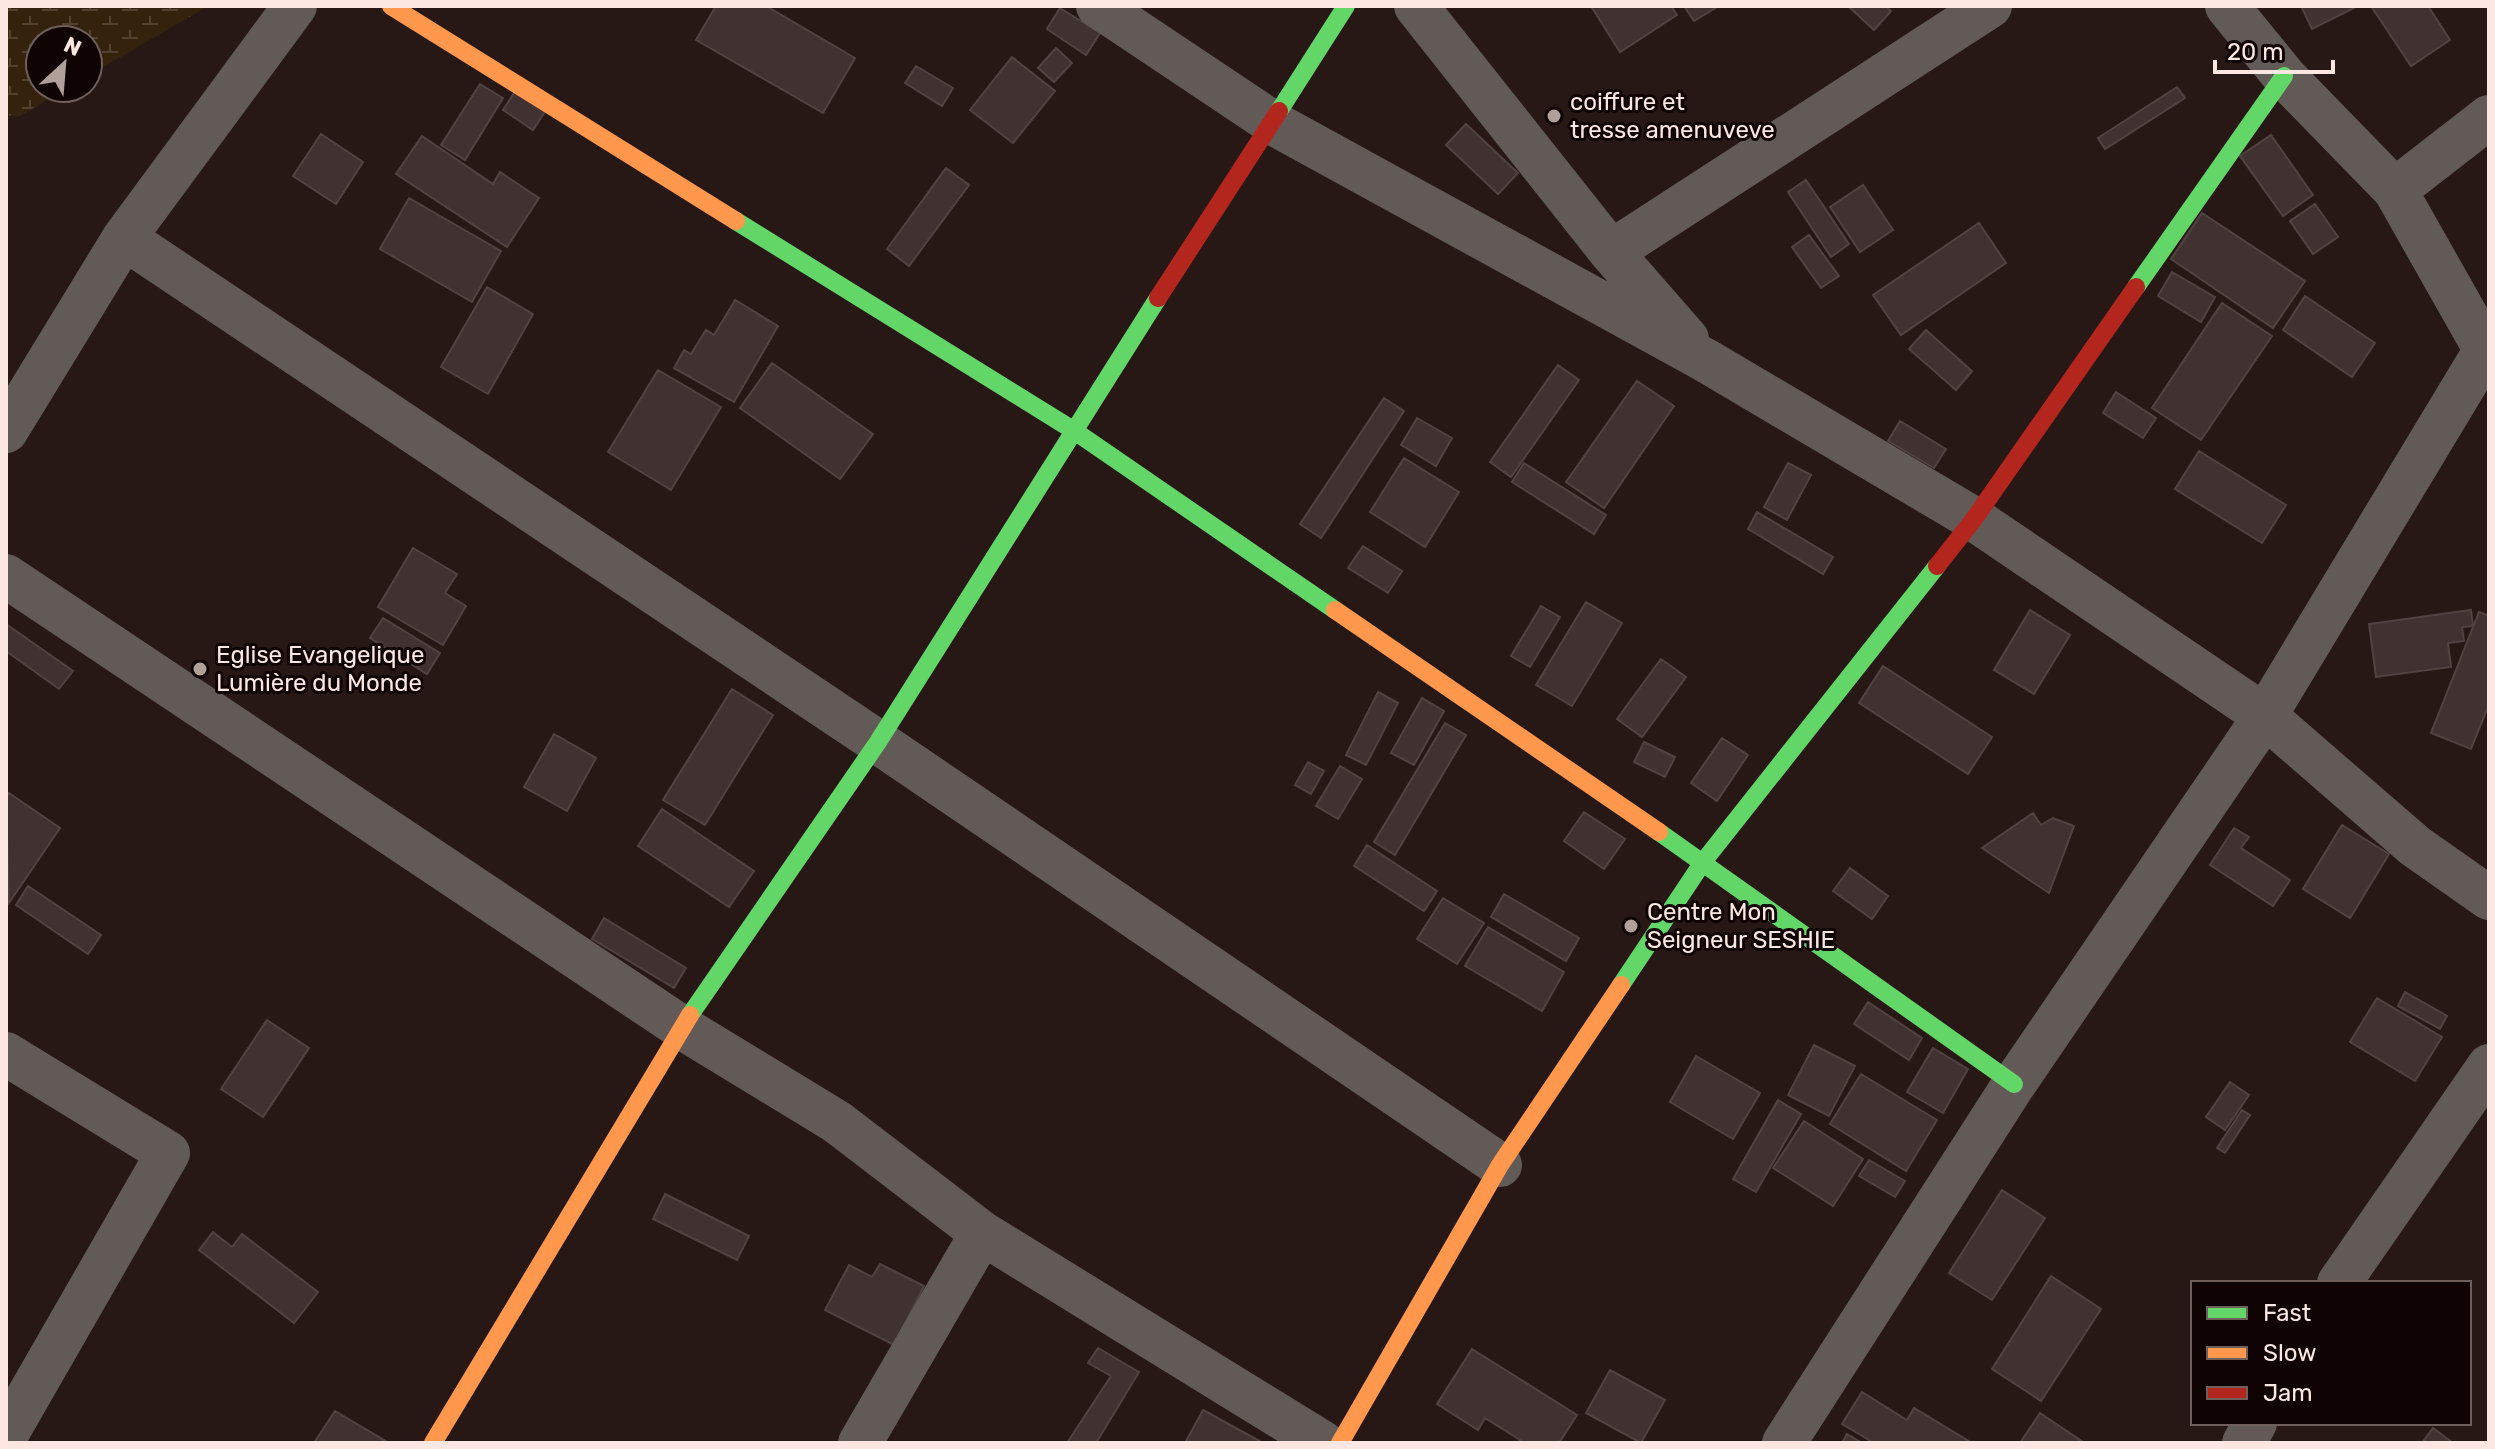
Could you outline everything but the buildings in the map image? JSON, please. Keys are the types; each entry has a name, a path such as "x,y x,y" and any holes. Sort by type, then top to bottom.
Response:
{"street":[{"path":"6,431 124,238 295,6"},
{"path":"391,6 1073,430 1703,862 2014,1084"},
{"path":"1098,6 1273,123 1705,360 1974,519 2265,716 2415,846 2489,898"},
{"path":"433,1443 681,1027 878,742 1073,430 1346,6"},
{"path":"1416,6 1611,252 1705,360"},
{"path":"1611,252 1990,6"},
{"path":"1784,1443 2014,1084 2265,716 2487,354 2395,190 2284,76 2227,6"},
{"path":"1340,1443 1500,1165 1703,862 1974,519 2284,76"},
{"path":"2395,190 2489,117"},
{"path":"124,238 878,742 1500,1165"},
{"path":"6,576 681,1027 837,1122 982,1233 1323,1443"},
{"path":"6,1054 168,1153 6,1435"},
{"path":"2340,1281 2489,1066"},
{"path":"860,1443 982,1233"},
{"path":"2244,1443 2254,1425"}],"green space":[{"path":"6,6 208,6 104,67 104,24 24,24 24,104 40,104 18,117 6,115"}],"traffic: fast":[{"path":"1279,111 1346,6"},
{"path":"2136,287 2284,76"},
{"path":"736,221 1073,430 1335,610"},
{"path":"690,1015 878,742 1158,298"},
{"path":"1621,985 1703,862 1937,566"},
{"path":"1659,832 2014,1084"}],"traffic: slow":[{"path":"391,6 736,221"},
{"path":"1335,610 1659,832"},
{"path":"1340,1443 1500,1165 1621,985"},
{"path":"433,1443 690,1015"}],"traffic: jam":[{"path":"1158,298 1279,111"},
{"path":"1937,566 1974,519 2136,287"}],"place":[{"name":"coiffure et tresse amenuveve","path":"1554,116"},
{"name":"Eglise Evangelique Lumière du Monde","path":"200,669"},
{"name":"Centre Mon Seigneur SESHIE","path":"1631,926"}]}
